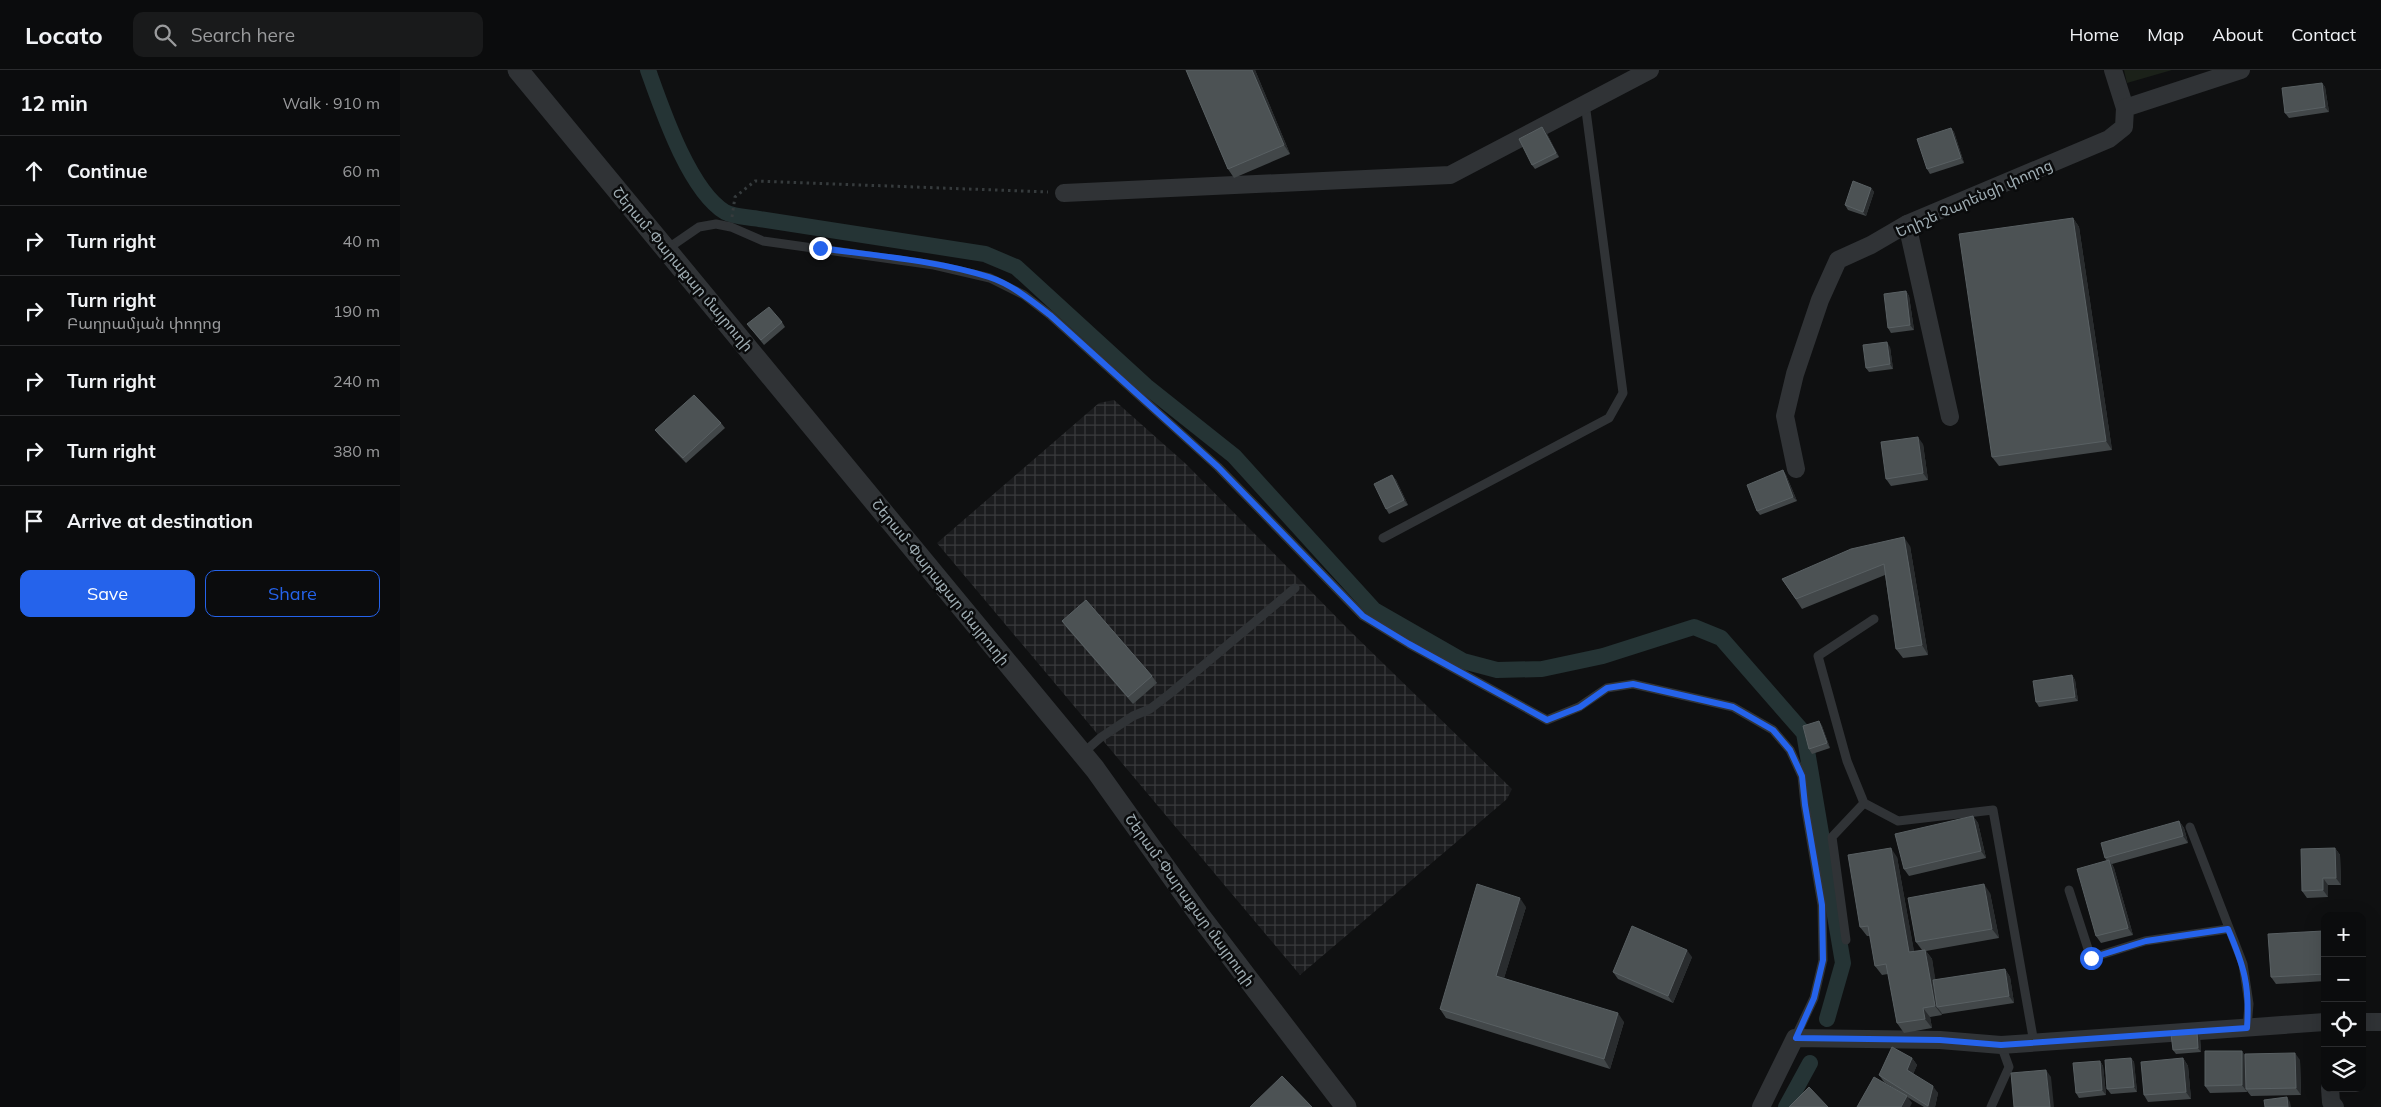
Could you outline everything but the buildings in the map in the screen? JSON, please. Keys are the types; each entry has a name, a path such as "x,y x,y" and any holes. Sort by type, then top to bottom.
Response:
{"street":[{"name":"Շերամ-Փարաքար մայրուղի","path":"518,70 1082,754 1200,916 1346,1107"},
{"path":"1064,193 1450,175 1650,70"},
{"path":"2113,70 2125,108 2241,70"},
{"name":"Եղիշե Չարենցի փողոց","path":"1796,469 1785,416 1798,364 1820,300 1838,260 1870,245 1907,224 2109,139 2124,127 2125,108"},
{"path":"1907,224 1950,417"},
{"path":"2366,1022 2381,1022"},
{"path":"1761,1107 1796,1038 1940,1040 2001,1045 2247,1028 2321,1025"},
{"path":"2330,1092 2331,1102 2335,1107"}],"lane":[{"path":"1383,538 1609,418 1623,393 1586,103"},
{"path":"667,249 700,227 716,224 731,227 763,241 934,265 990,278 1024,295 1050,315 1218,467 1363,616 1409,644 1547,720 1580,707 1607,688 1633,684 1733,707 1773,730 1790,750 1802,776 1822,905 1823,960 1814,998 1796,1038"},
{"path":"1082,754 1100,738 1133,716 1150,709 1172,692 1295,588"},
{"path":"1874,619 1818,656 1847,760 1864,803 1898,821 1993,810 2034,1043"},
{"path":"1846,940 1832,837 1864,803"},
{"path":"2190,827 2243,964 2249,1004 2247,1028"},
{"path":"2069,890 2091,958 2146,941 2228,929"},
{"path":"1990,1107 2009,1066 2001,1045"}],"path":[{"path":"731,227 735,197 755,181 1064,193"}],"shaded area":[{"path":"2124,70 2172,70 2127,83"},
{"path":"1114,400 1186,464 1349,630 1512,789 1507,799 1300,975 937,543 1099,403"}],"waterway":[{"path":"648,70 669,126 689,168 712,201 725,212 742,217 985,254 1016,267 1146,386 1234,456 1374,610 1463,661 1497,670 1542,669 1603,656 1694,627 1721,638 1804,733 1843,963 1827,1019"},
{"path":"1786,1107 1810,1063"}],"route":[{"path":"820,248 934,265 990,278 1024,295 1050,315 1218,467 1363,616 1521,707 1547,720 1580,707 1607,688 1633,684 1733,707 1773,730 1790,750 1802,776 1822,905 1823,960 1814,998 1796,1038 1940,1040 2001,1045 2247,1028 2249,1004 2243,964 2228,929 2146,941 2091,958"}]}
